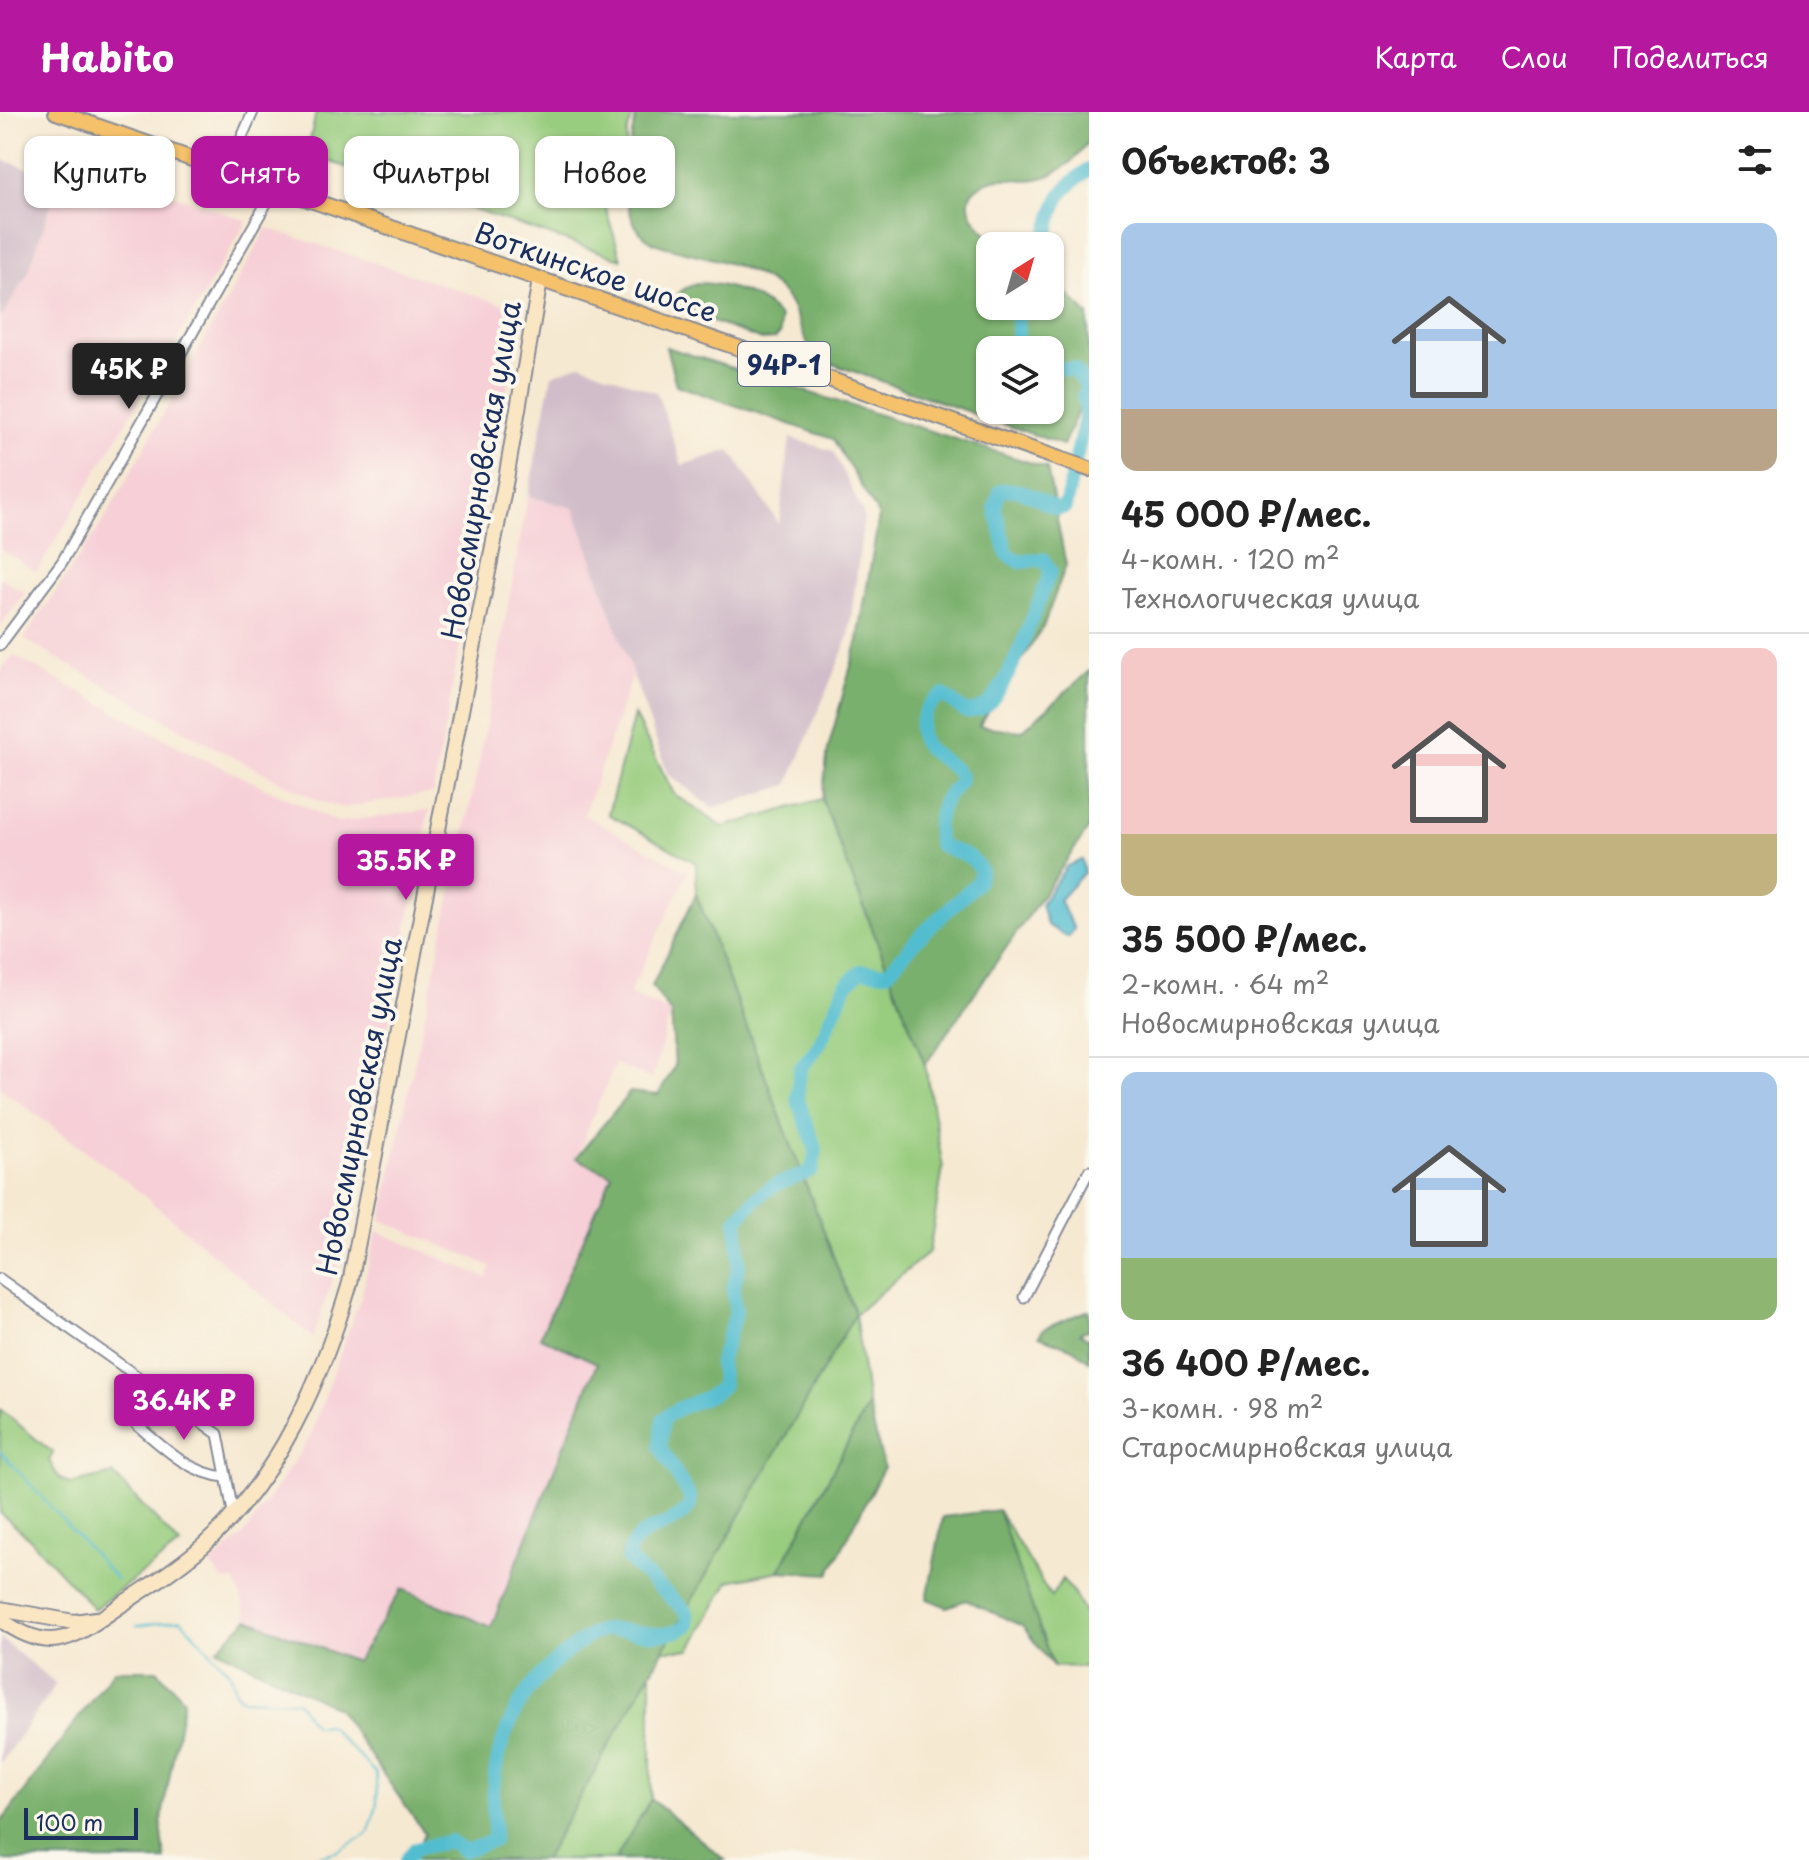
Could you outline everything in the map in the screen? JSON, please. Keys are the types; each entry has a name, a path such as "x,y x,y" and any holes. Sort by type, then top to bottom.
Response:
{"main road":[{"name":"Воткинское шоссе","path":"56,112 191,159"},
{"name":"Воткинское шоссе","path":"328,206 1089,469"}],"street":[{"path":"242,136 253,112"},
{"path":"0,645 62,562 264,208"},
{"name":"Новосмирновская улица","path":"0,1619 28,1636 49,1643 71,1638 174,1570 233,1512 305,1407 337,1329 350,1283 448,785 540,280"},
{"path":"1024,1297 1089,1171"},
{"path":"0,1279 218,1434 233,1512"},
{"path":"137,1425 187,1465 208,1475 225,1477"},
{"path":"0,1609 74,1622 100,1619"}],"shaded area":[{"path":"0,159 24,167 24,208 50,208 28,273 0,320"},
{"path":"175,195 191,201 191,208 211,208 247,221 173,347 164,349 168,352 37,572 0,549 0,320 28,273 50,208 175,208"},
{"path":"267,228 521,310 433,793 343,808 319,801 208,744 24,639 106,517"},
{"path":"581,364 657,393 682,465 730,450 779,524 790,438 833,451 864,515 849,636 788,785 713,808 668,774 574,508 528,496 552,375"},
{"path":"528,496 574,508 633,674 584,815 688,872 629,994 671,1012 652,1079 615,1064 576,1157 612,1175 541,1337 598,1363 491,1627 402,1589 356,1662 248,1619 236,1582 223,1580 210,1564 243,1536 310,1438 361,1296 377,1231 487,1278 491,1266 381,1220 478,768"},
{"path":"0,577 25,593 0,626"},
{"path":"13,655 183,749 338,822 429,810 352,1219 313,1338 125,1180 0,1088 0,672"},
{"path":"0,1638 56,1684 0,1764"}],"green space":[{"path":"316,112 634,112 627,136 535,136 535,208 606,208 621,259 468,208 519,208 519,136 344,136 344,166 328,161 328,136 311,136"},
{"path":"637,112 1089,112 1089,137 1068,164 1053,174 1037,179 994,180 979,186 971,194 969,203 976,222 986,232 976,232 976,320 1064,320 1064,291 1088,315 1089,386 1063,445 1003,424 1064,424 1064,336 976,336 976,414 824,361 808,344 790,304 775,286 747,270 660,245 644,236 634,223 629,208 675,208 675,136 632,136"},
{"path":"703,283 724,286 755,297 780,318 780,334 775,339 762,340 672,307 683,290"},
{"path":"666,347 1047,468 1066,565 1043,627 979,726 1022,731 1089,671 1089,828 925,1065 822,799 828,749 858,640 879,516 833,439 676,385"},
{"path":"634,715 674,794 723,827 822,799 925,1065 943,1168 929,1252 855,1314 696,894 696,863 608,814"},
{"path":"696,894 855,1314 544,1860 410,1860 425,1834 337,1708 217,1649 248,1619 356,1662 402,1589 491,1627 597,1363 540,1337 612,1175 576,1158 630,1092 658,1095 675,1066 671,1013 652,986"},
{"path":"1089,1310 1089,1329 1080,1333 1089,1340 1089,1361 1073,1349 1039,1336 1043,1329"},
{"path":"855,1314 868,1405 779,1571 729,1581 690,1650 663,1650"},
{"path":"868,1405 884,1467 829,1574 779,1571"},
{"path":"0,1409 53,1453 49,1461 59,1478 70,1484 113,1474 180,1545 94,1609 29,1538 0,1513"},
{"path":"998,1510 1051,1597 1062,1579 1078,1600 1088,1629 1089,1667 1053,1666"},
{"path":"998,1510 1053,1666 1022,1626 966,1600 947,1607 927,1599 943,1517"},
{"path":"114,1670 157,1670 184,1699 161,1822 165,1860 0,1860 0,1824"},
{"path":"651,1670 651,1799 615,1860 544,1860"},
{"path":"651,1799 725,1860 615,1860"}],"water":[{"path":"1082,860 1084,873 1059,900 1074,929 1068,937 1047,925 1041,904 1067,866"}],"waterway":[{"path":"1047,232 1061,195 1089,169"},
{"path":"1017,336 1018,320"},
{"path":"406,1860 415,1849 450,1841 464,1851 493,1841 495,1772 506,1733 523,1698 548,1668 583,1640 600,1631 659,1634 678,1631 688,1625 687,1612 628,1559 637,1539 674,1520 690,1505 690,1497 660,1447 663,1419 723,1385 720,1362 736,1313 733,1290 739,1264 737,1220 765,1192 812,1170 816,1150 797,1098 800,1069 819,1045 846,985 861,971 887,973 921,935 977,883 981,871 977,865 939,844 941,809 961,777 928,749 923,742 921,724 929,706 943,695 966,712 982,708 993,698 1013,665 1031,622 1051,571 1043,559 1020,562 1007,554 995,507 1000,491 1009,490 1023,492 1058,509 1065,507 1086,414 1083,396 1087,387 1074,369 1064,369"},
{"path":"0,1451 117,1580"},
{"path":"137,1626 181,1620 231,1674 235,1692 243,1699 297,1701 314,1726 328,1725 376,1773 377,1805 368,1834 338,1851 305,1860"}]}
